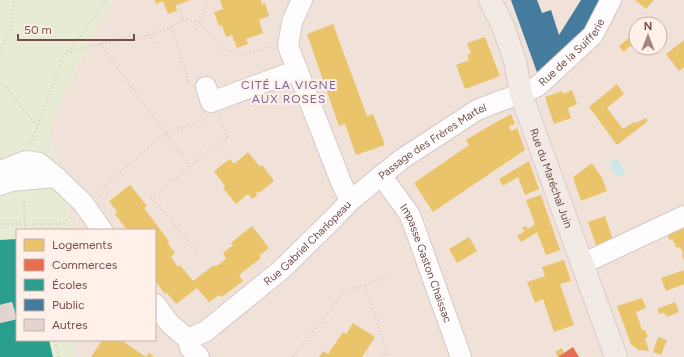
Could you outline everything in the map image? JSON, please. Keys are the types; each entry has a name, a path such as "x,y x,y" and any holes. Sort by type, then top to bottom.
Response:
{"main road":[{"name":"Rue du Maréchal Juin","path":"490,0 503,26 515,61 521,94 616,357"}],"street":[{"path":"288,44 292,22 302,0"},
{"name":"Rue de la Suifferie","path":"521,94 538,86 593,35 611,0"},
{"name":"Rue Gabriel Charlopeau","path":"188,339 206,330 282,269 350,201 341,182 288,44"},
{"path":"207,97 298,70"},
{"name":"Passage des Frères Martel","path":"350,201 402,159 476,110 521,94"},
{"path":"0,185 11,181 25,170 39,163 56,177 93,217"},
{"path":"0,171 25,170"},
{"name":"Impasse Gaston Chaissac","path":"381,175 410,215 461,357"},
{"path":"582,264 684,216"},
{"path":"156,305 170,324 188,339 190,348 199,357"}],"path":[{"path":"0,52 11,26 14,0"},
{"path":"26,229 25,170 37,125 62,60 107,0"},
{"path":"195,29 209,0"},
{"path":"179,4 183,19"},
{"path":"66,54 133,35 134,40 171,27 183,19 199,22 225,50 243,55 288,44"},
{"path":"171,27 227,137 152,197 198,253"},
{"path":"150,34 153,43"},
{"path":"100,44 190,166"},
{"path":"0,82 7,88 37,125"},
{"path":"0,224 63,224 93,217 166,133 207,97"},
{"path":"293,357 344,292 391,276"},
{"path":"365,285 387,353 384,357"},
{"path":"55,341 59,357"}],"shaded area":[{"path":"115,0 684,0 684,357 76,357 76,341 156,341 156,229 72,229 72,220 49,129 90,41"}],"green space":[{"path":"0,0 115,0 90,41 49,129 72,220 72,229 16,229 16,341 76,341 76,357 0,357"}],"water":[{"path":"617,158 626,173 618,177 609,163"}],"building: Logements":[{"path":"155,0 191,0 176,5 177,11 168,14 163,1 156,4"},
{"path":"220,0 261,0 262,4 265,3 269,16 259,20 263,33 246,39 248,44 237,48 232,35 226,37 222,25 219,26 214,12 223,9"},
{"path":"635,0 654,0 646,9"},
{"path":"333,24 367,116 373,114 385,145 356,155 345,124 339,126 307,34"},
{"path":"485,37 500,76 465,89 456,65 469,60 467,55 471,53 467,43"},
{"path":"628,39 628,48 623,52 619,46"},
{"path":"684,40 684,67 679,71 668,56 668,52"},
{"path":"617,84 624,94 607,108 623,129 634,122 635,123 646,118 648,121 617,145 589,107"},
{"path":"572,90 577,104 568,108 571,118 554,124 545,97 562,91 563,94"},
{"path":"511,114 515,124 509,126 511,131 517,128 525,150 433,212 414,183 469,145 466,140"},
{"path":"248,152 260,167 262,165 274,181 259,193 258,191 256,193 258,195 252,199 248,194 236,204 223,188 225,186 214,171 230,159 234,164"},
{"path":"529,161 539,189 525,195 518,177 503,186 499,179"},
{"path":"592,163 602,178 607,191 581,201 573,177"},
{"path":"130,185 147,206 144,208 169,241 167,242 175,253 171,257 178,267 180,265 193,281 214,265 215,267 226,259 223,253 233,245 231,243 252,226 269,248 259,256 261,258 239,275 243,281 222,297 219,295 209,302 197,288 176,304 167,293 165,294 156,282 156,229 126,229 115,214 117,212 109,201"},
{"path":"541,195 560,250 546,255 537,232 521,242 517,236 525,231 522,228 526,226 528,229 535,224 526,200"},
{"path":"605,216 614,243 598,251 588,222"},
{"path":"684,227 684,260 680,247 677,248 672,239 670,241 666,231"},
{"path":"469,237 477,251 457,263 449,249"},
{"path":"564,260 571,281 560,284 574,325 554,332 543,299 535,303 527,282 545,276 542,267"},
{"path":"684,270 684,284 666,291 661,278"},
{"path":"642,298 646,308 636,312 642,330 645,330 648,337 645,338 649,351 638,350 631,344 617,306"},
{"path":"675,302 679,312 667,317 664,313 659,314 657,309"},
{"path":"353,323 375,337 362,357 319,357 323,351 328,354 343,332 346,334"},
{"path":"658,337 667,340 661,355 653,352"},
{"path":"101,341 122,341 146,357 91,357"},
{"path":"562,348 564,353 558,357 555,352"},
{"path":"149,353 154,357 146,357"}],"building: Commerces":[{"path":"573,347 579,357 558,357"}],"building: Écoles":[{"path":"16,239 16,317 12,302 0,305 0,240"},
{"path":"16,319 16,341 49,341 53,357 0,357 0,323"}],"building: Public":[{"path":"511,0 537,0 542,13 551,10 559,35 581,0 603,0 586,35 538,75"}],"building: Autres":[{"path":"12,302 16,319 0,323 0,305"}],"district":[{"name":"CITÉ LA VIGNE AUX ROSES","path":"289,92"}]}
